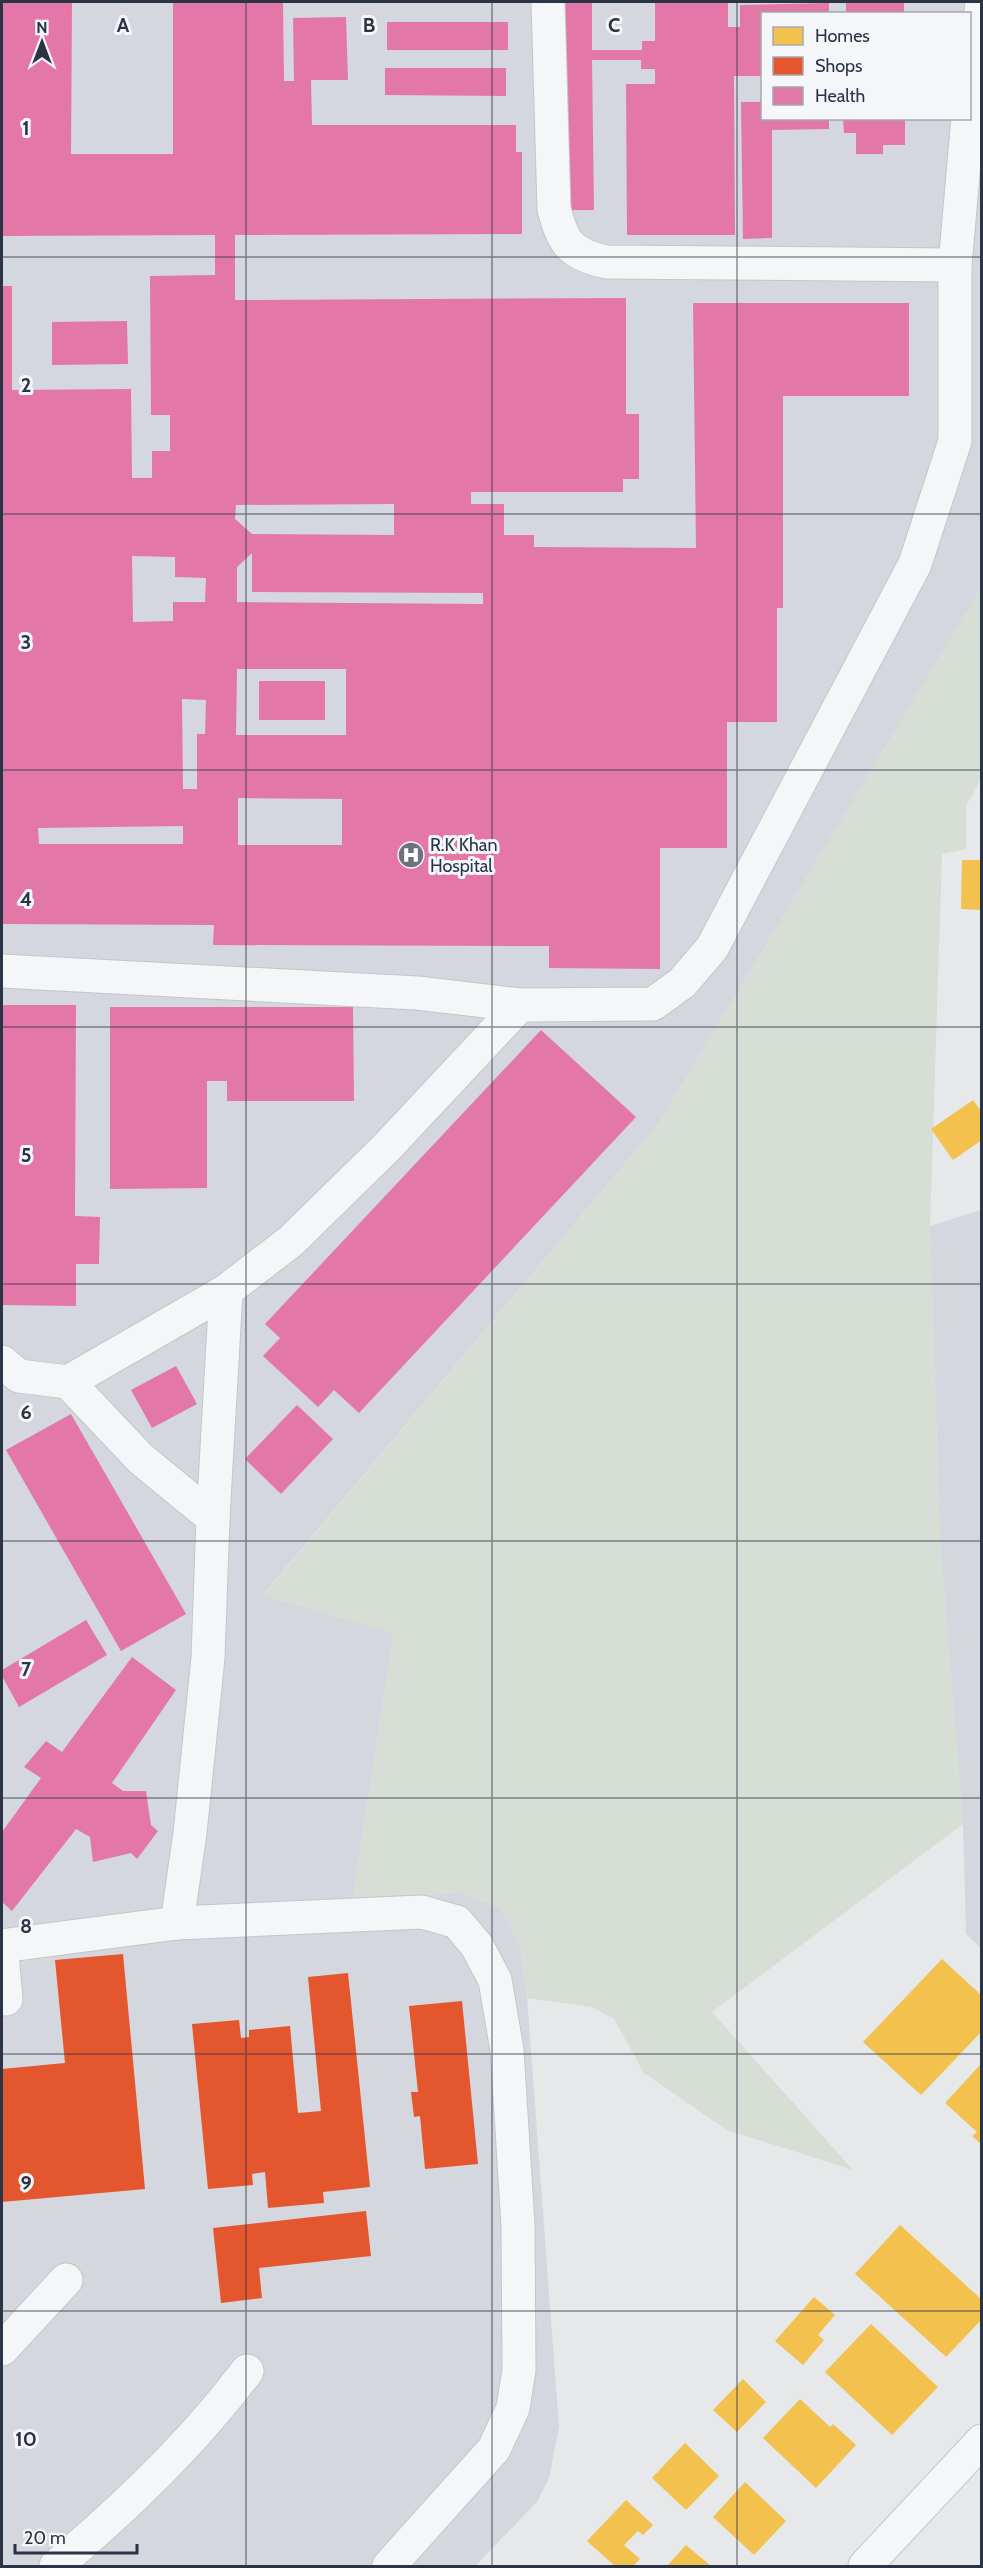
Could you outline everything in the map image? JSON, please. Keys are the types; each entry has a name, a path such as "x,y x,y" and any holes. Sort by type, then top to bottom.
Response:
{"street":[{"path":"548,2 554,208 559,229 568,245 584,257 606,262 955,265"},
{"path":"971,91 981,3"},
{"path":"2,971 417,993 520,1005 652,1004 682,983 712,948 915,564 955,441 955,265 968,120"},
{"path":"2,1362 19,1376 68,1382 226,1291 291,1241 387,1147 520,1005"},
{"path":"177,1923 190,1833 208,1658 213,1518 226,1291"},
{"path":"68,1382 141,1460 213,1518"},
{"path":"2,1946 177,1923 422,1912 457,1922 477,1946 495,1980 507,2050 518,2225 519,2370 513,2408 494,2450 389,2566"},
{"path":"2,1955 6,1999"},
{"path":"2,2349 66,2280"},
{"path":"56,2566 108,2522 221,2405 247,2371"},
{"path":"865,2566 981,2441"}],"shaded area":[{"name":"R.K Khan Hospital","path":"2,2 981,2 981,588 659,1123 263,1595 394,1633 352,1902 460,1892 500,1908 520,1945 527,1998 559,2427 549,2478 537,2502 475,2566 2,2566"},
{"path":"981,588 981,779 966,806 966,849 942,854 930,1226 940,1543 963,1824 712,2012 853,2170 727,2130 644,2073 614,2019 592,2007 527,1998 520,1945 500,1908 460,1892 352,1902 394,1633 263,1596 659,1123"},
{"path":"981,1210 981,1948 966,1934 963,1824 940,1543 930,1226"}],"building: Homes":[{"path":"962,860 982,860 982,910 961,909"},
{"path":"973,1100 982,1112 982,1140 953,1160 931,1129"},
{"path":"942,1959 982,1996 982,2031 921,2095 863,2042"},
{"path":"982,2063 982,2145 972,2136 977,2132 945,2103"},
{"path":"900,2225 982,2300 982,2319 946,2357 855,2274"},
{"path":"814,2297 835,2315 818,2335 824,2340 803,2365 775,2341"},
{"path":"871,2324 938,2387 892,2435 825,2372"},
{"path":"743,2379 766,2402 737,2432 713,2410"},
{"path":"800,2399 830,2427 833,2424 856,2445 816,2488 763,2438"},
{"path":"685,2443 719,2476 686,2510 652,2478"},
{"path":"745,2482 786,2521 754,2555 713,2517"},
{"path":"626,2500 653,2525 643,2535 638,2531 624,2545 640,2559 633,2566 615,2566 587,2541"},
{"path":"686,2545 711,2566 667,2566"}],"building: Shops":[{"path":"123,1954 145,2189 2,2202 2,2069 65,2063 55,1960"},
{"path":"348,1973 370,2187 323,2192 324,2203 268,2208 265,2172 252,2174 253,2185 208,2189 192,2024 239,2020 241,2038 249,2037 249,2030 290,2026 298,2113 321,2111 308,1977"},
{"path":"462,2001 478,2164 425,2169 420,2116 414,2117 411,2092 418,2092 409,2006"},
{"path":"366,2211 371,2256 259,2268 262,2298 221,2303 213,2228"}],"building: Health":[{"path":"2,2 72,2 71,154 173,154 173,2 283,2 284,81 294,81 293,18 346,17 348,80 311,80 312,125 516,125 516,152 522,152 522,234 235,235 235,300 626,298 626,414 639,414 639,479 623,479 623,492 471,492 471,504 504,504 504,535 534,535 534,547 696,548 693,303 909,303 909,396 783,396 783,608 777,608 777,722 727,722 727,848 660,848 660,969 549,968 549,946 213,945 214,925 2,924 2,286 12,286 12,390 131,389 132,478 152,478 152,451 170,451 170,415 151,415 150,276 215,275 215,235 2,236","holes":["394,504 394,535 252,534 235,519 236,505","252,553 252,592 483,593 483,604 237,602 237,567","132,556 175,557 175,577 206,578 205,602 173,602 173,621 133,622","237,669 346,669 346,735 236,735","182,699 206,700 205,734 197,734 197,789 183,789","238,798 342,799 342,845 238,845","183,826 183,844 39,844 38,828"]},
{"path":"562,2 592,2 592,50 642,50 642,41 655,41 655,2 728,2 728,27 740,27 740,5 829,3 829,12 761,12 761,76 734,76 735,235 627,235 626,84 655,84 655,69 641,69 641,60 592,60 594,210 563,210"},
{"path":"846,2 904,2 904,12 846,12"},
{"path":"387,22 508,22 508,50 387,50"},
{"path":"385,68 506,68 506,96 385,95"},
{"path":"741,102 761,102 761,120 829,120 829,129 772,130 772,238 743,239"},
{"path":"843,120 905,120 905,145 883,145 883,154 856,154 856,133 844,133"},
{"path":"127,321 128,364 52,365 52,322"},
{"path":"259,681 325,681 325,720 259,720"},
{"path":"3,1005 76,1005 75,1216 100,1217 99,1264 76,1264 76,1306 2,1305"},
{"path":"110,1007 353,1007 354,1101 227,1101 227,1081 207,1081 207,1188 110,1189"},
{"path":"541,1030 636,1117 359,1413 334,1390 318,1407 263,1356 280,1338 265,1324"},
{"path":"176,1366 197,1404 152,1428 131,1390"},
{"path":"297,1405 333,1439 281,1494 245,1459"},
{"path":"71,1414 186,1614 121,1651 6,1450"},
{"path":"86,1620 107,1655 19,1707 2,1676 2,1670"},
{"path":"132,1657 176,1690 112,1783 123,1791 146,1791 151,1825 158,1831 137,1859 131,1853 93,1862 90,1837 76,1829 12,1911 2,1902 2,1832 41,1778 24,1767 46,1741 62,1752"}],"place":[{"name":"R.K Khan Hospital","path":"411,855"}]}
